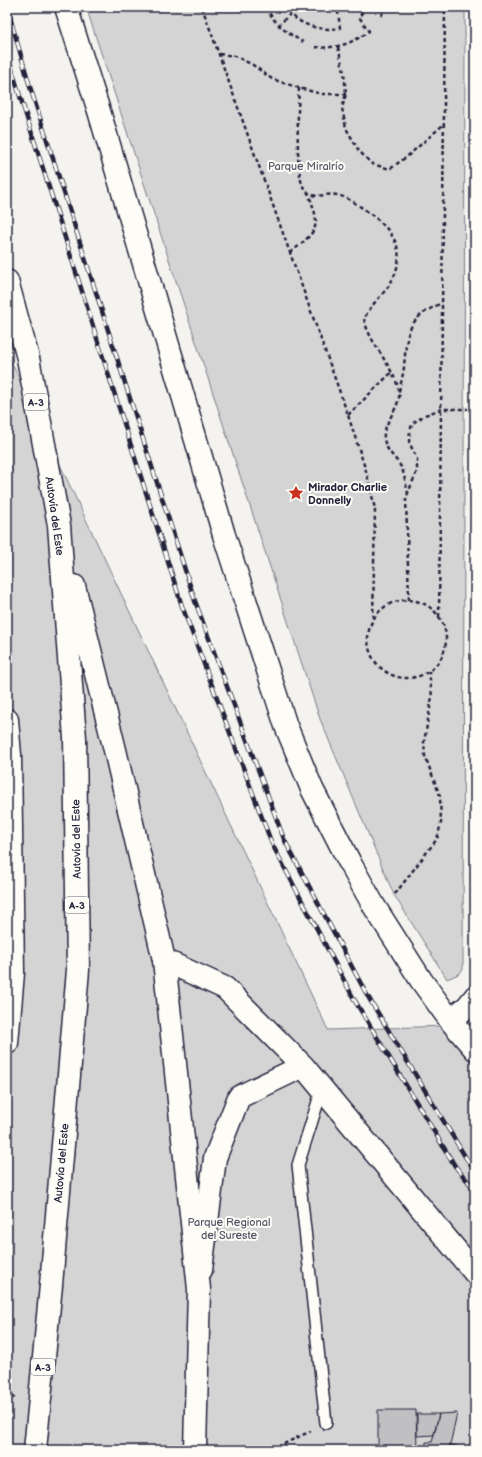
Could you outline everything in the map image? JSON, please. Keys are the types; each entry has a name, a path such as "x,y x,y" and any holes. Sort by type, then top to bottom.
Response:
{"main road":[{"path":"66,7 99,111 224,535 286,726 312,789 374,906 421,980 450,1020 475,1049"},
{"name":"Autovía del Este","path":"7,281 28,358 59,525 75,738 78,970 35,1450"},
{"path":"59,525 115,750 164,960 199,1289"},
{"path":"7,720 10,755 13,973 7,1043"},
{"path":"164,960 225,988 303,1066 475,1273"},
{"path":"450,1020 467,1007 475,997"},
{"path":"195,1444 199,1289 215,1158 240,1097 303,1066"}],"lane":[{"path":"322,1089 298,1165 326,1423"}],"path":[{"path":"202,7 348,415 367,474 375,509 373,620 369,634 369,647 374,660 384,670 396,677 410,678 423,675 434,668 443,656 446,643 445,629 439,617 431,608 421,603 409,600 399,602 388,605 373,620"},
{"path":"266,7 269,14 278,26 303,42"},
{"path":"310,7 320,12"},
{"path":"278,26 290,14 298,21 318,29 329,30 340,28 338,11 342,7"},
{"path":"315,47 338,47 354,41 369,31 359,17 366,7"},
{"path":"381,16 386,7"},
{"path":"439,617 445,7"},
{"path":"338,47 344,72 346,94 342,108 346,128 359,151 372,164 390,169 443,125"},
{"path":"219,54 235,56 253,65 272,79 298,88 322,94 346,94"},
{"path":"298,88 298,172 302,186 308,192 316,196 337,194 354,202 377,219 389,231 396,245 400,258 396,273 386,291 370,307 364,319 366,329 391,373 399,392"},
{"path":"290,253 311,236 315,230 317,221 308,192"},
{"path":"408,494 401,468 386,446 383,436 399,400 408,331 416,320 427,310 442,303"},
{"path":"348,415 391,373"},
{"path":"409,600 406,498 417,471 417,459 409,442 410,430 413,423 425,415 441,409 468,408"},
{"path":"394,895 437,839 441,823 440,796 425,756 424,742 432,697 429,671"},
{"path":"271,1450 326,1423"}],"green space":[{"name":"Parque Miralrío","path":"86,7 465,7 463,969 459,974 447,979 394,895 320,719"},
{"name":"Parque Regional del Sureste","path":"7,353 328,1030 475,1025 475,1450 7,1450"}],"building":[{"path":"378,1410 416,1410 417,1450 378,1450"},
{"path":"457,1413 449,1450 425,1450 426,1442 432,1442 439,1414"},
{"path":"417,1414 439,1414 434,1435 417,1436"},
{"path":"450,1444 467,1450 449,1450"}],"railway":[{"path":"7,7 31,90 195,601 284,839 367,995 466,1158 475,1170"},
{"path":"7,53 182,606 272,844 355,1001 455,1166 475,1190"}],"place":[{"name":"Mirador Charlie Donnelly","path":"296,493"}]}
